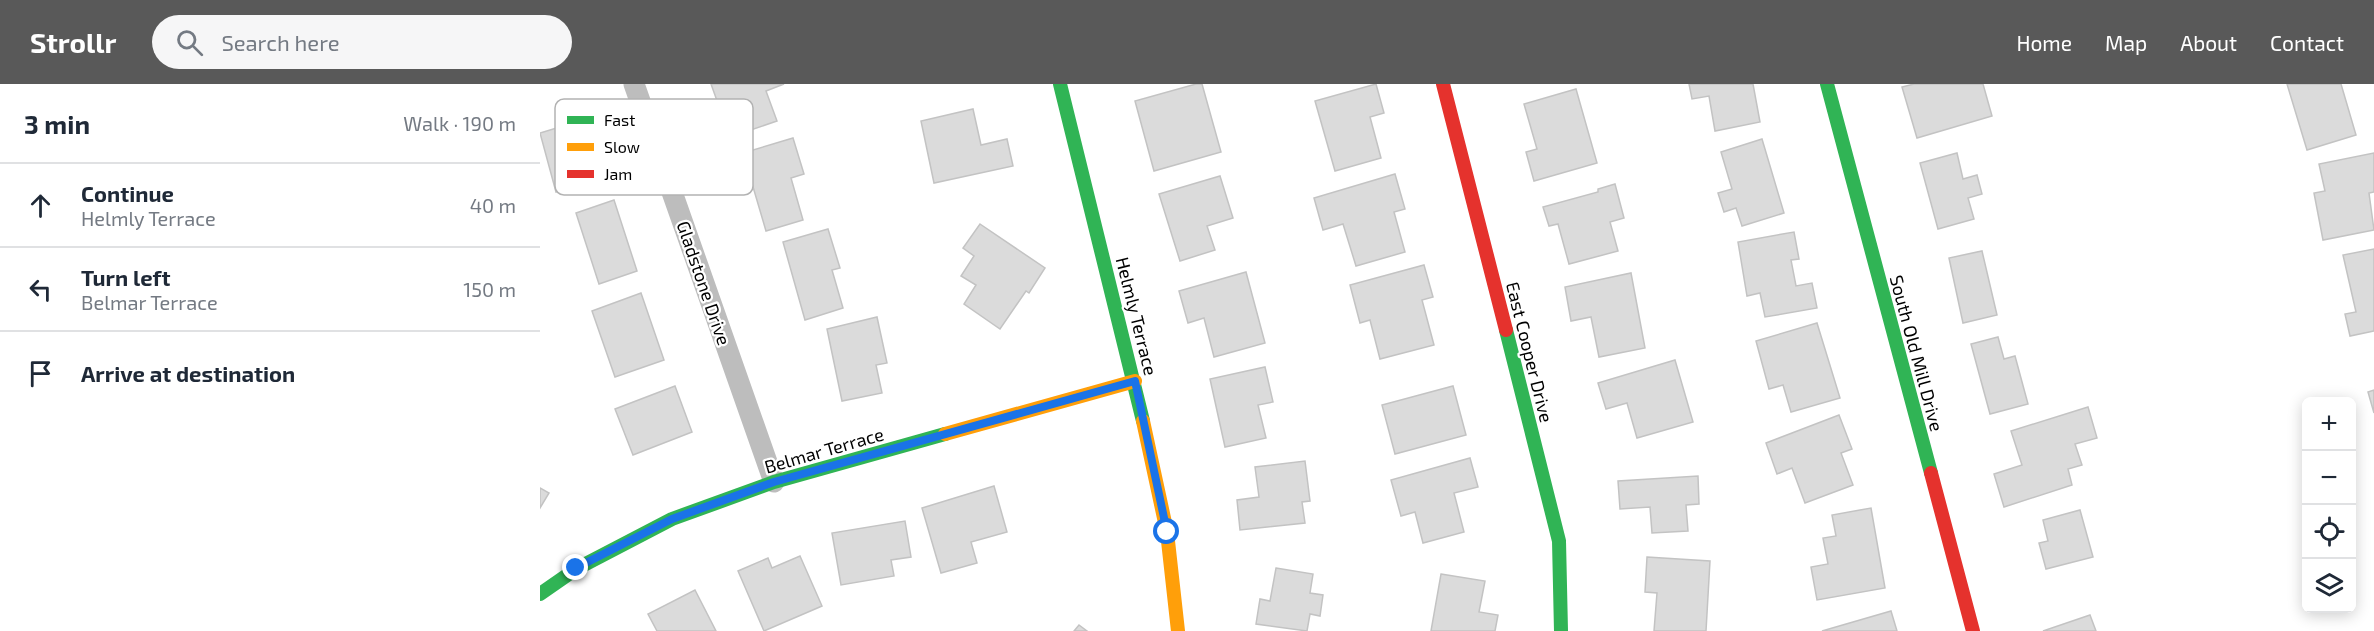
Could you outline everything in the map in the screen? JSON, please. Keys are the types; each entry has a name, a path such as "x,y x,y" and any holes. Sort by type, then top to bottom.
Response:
{"street":[{"name":"Gladstone Drive","path":"634,84 639,99"},
{"name":"Helmly Terrace","path":"1060,84 1135,381 1167,532 1178,631"},
{"name":"East Cooper Drive","path":"1443,84 1560,541 1561,631"},
{"name":"South Old Mill Drive","path":"1827,84 1973,631"},
{"name":"Gladstone Drive","path":"673,195 774,482"},
{"name":"Belmar Terrace","path":"540,594 576,568 672,519 774,482 1135,381"}],"building":[{"path":"711,84 784,84 766,91 777,121 753,129 753,99 716,99"},
{"path":"1202,84 1221,152 1154,171 1135,101"},
{"path":"1376,84 1384,113 1370,117 1381,158 1335,171 1315,101"},
{"path":"1689,84 1753,84 1760,122 1715,131 1709,96 1692,99"},
{"path":"1914,84 1983,84 1992,116 1917,138 1902,87"},
{"path":"2287,84 2341,84 2356,135 2307,150"},
{"path":"1576,89 1597,163 1534,181 1526,152 1537,149 1524,104"},
{"path":"973,109 981,145 1007,139 1013,166 934,183 921,121"},
{"path":"555,128 555,188 540,133"},
{"path":"793,138 804,174 791,178 803,220 766,231 753,187 753,150"},
{"path":"1762,139 1784,213 1742,226 1736,208 1724,212 1718,193 1732,189 1721,152"},
{"path":"1957,153 1963,179 1977,175 1982,194 1968,198 1974,219 1938,229 1920,163"},
{"path":"2374,153 2374,192 2369,193 2374,230 2323,240 2314,193 2325,191 2319,164"},
{"path":"1395,174 1405,209 1394,212 1405,252 1356,266 1343,224 1323,230 1314,198"},
{"path":"1220,176 1233,218 1207,226 1215,250 1180,261 1159,194"},
{"path":"1615,184 1624,218 1610,222 1618,251 1569,264 1558,224 1549,226 1543,207 1598,192 1598,189"},
{"path":"614,200 637,271 599,284 576,213"},
{"path":"980,224 1045,268 1029,293 1026,291 1000,329 964,304 976,285 961,276 974,256 963,248"},
{"path":"828,229 840,268 832,270 843,308 805,320 783,242"},
{"path":"1794,232 1799,259 1791,260 1796,286 1812,283 1817,308 1765,317 1760,293 1747,296 1738,242"},
{"path":"2374,249 2374,331 2350,336 2345,314 2356,312 2343,255"},
{"path":"1982,251 1997,315 1963,323 1949,258"},
{"path":"1424,265 1433,297 1422,300 1434,345 1380,359 1370,320 1360,323 1350,285"},
{"path":"1246,272 1265,343 1214,357 1204,318 1188,323 1179,291"},
{"path":"1631,273 1645,348 1599,357 1591,317 1571,321 1565,287"},
{"path":"641,293 664,360 615,377 592,311"},
{"path":"877,317 887,363 876,365 882,393 842,401 827,329"},
{"path":"1817,323 1840,398 1791,412 1783,385 1769,389 1756,341"},
{"path":"1998,337 2004,359 2015,356 2028,404 1990,414 1971,344"},
{"path":"1675,360 1693,422 1637,438 1627,403 1606,409 1598,383"},
{"path":"1265,367 1273,402 1258,405 1266,438 1225,447 1210,379"},
{"path":"675,386 692,432 633,455 615,409"},
{"path":"1453,386 1466,435 1395,454 1382,405"},
{"path":"2374,390 2374,413 2368,392"},
{"path":"2088,407 2097,438 2075,444 2082,465 2068,469 2072,485 2004,507 1994,474 2022,465 2011,431"},
{"path":"1839,415 1852,449 1841,453 1853,485 1805,503 1792,468 1777,474 1766,443"},
{"path":"1470,458 1478,487 1454,493 1464,532 1423,543 1415,512 1401,516 1391,480"},
{"path":"1305,461 1310,501 1302,502 1305,523 1240,530 1237,500 1259,497 1255,467"},
{"path":"1698,476 1699,504 1686,505 1688,531 1652,533 1650,507 1620,509 1618,481"},
{"path":"994,486 1007,532 971,542 977,563 941,573 922,508"},
{"path":"540,488 549,493 540,508"},
{"path":"1871,508 1885,588 1817,600 1811,567 1828,564 1823,538 1836,536 1832,515"},
{"path":"2080,510 2093,557 2046,569 2039,543 2048,541 2043,520"},
{"path":"905,521 911,557 891,560 894,576 841,585 832,533"},
{"path":"800,556 822,606 764,631 738,571 768,558 772,568"},
{"path":"1647,557 1710,561 1706,631 1654,631 1657,593 1645,592"},
{"path":"1276,568 1313,574 1310,593 1323,595 1320,616 1310,614 1307,631 1256,624 1260,599 1270,601"},
{"path":"1441,574 1485,581 1479,612 1498,615 1495,631 1431,631"},
{"path":"695,590 716,631 657,631 648,614"},
{"path":"1891,611 1897,631 1822,631"},
{"path":"2090,615 2096,631 2043,631"},
{"path":"1079,625 1087,631 1074,631"}],"traffic: fast":[{"path":"1060,84 1143,421"},
{"path":"1827,84 1931,473"},
{"path":"1506,330 1559,541 1561,631"},
{"path":"540,594 576,569 672,519 774,482 945,434"}],"traffic: slow":[{"path":"945,434 1135,381"},
{"path":"1143,421 1167,532 1178,631"}],"traffic: jam":[{"path":"1443,84 1506,330"},
{"path":"1931,473 1973,631"}],"route":[{"path":"576,568 672,519 774,482 1135,381 1167,532"}]}
